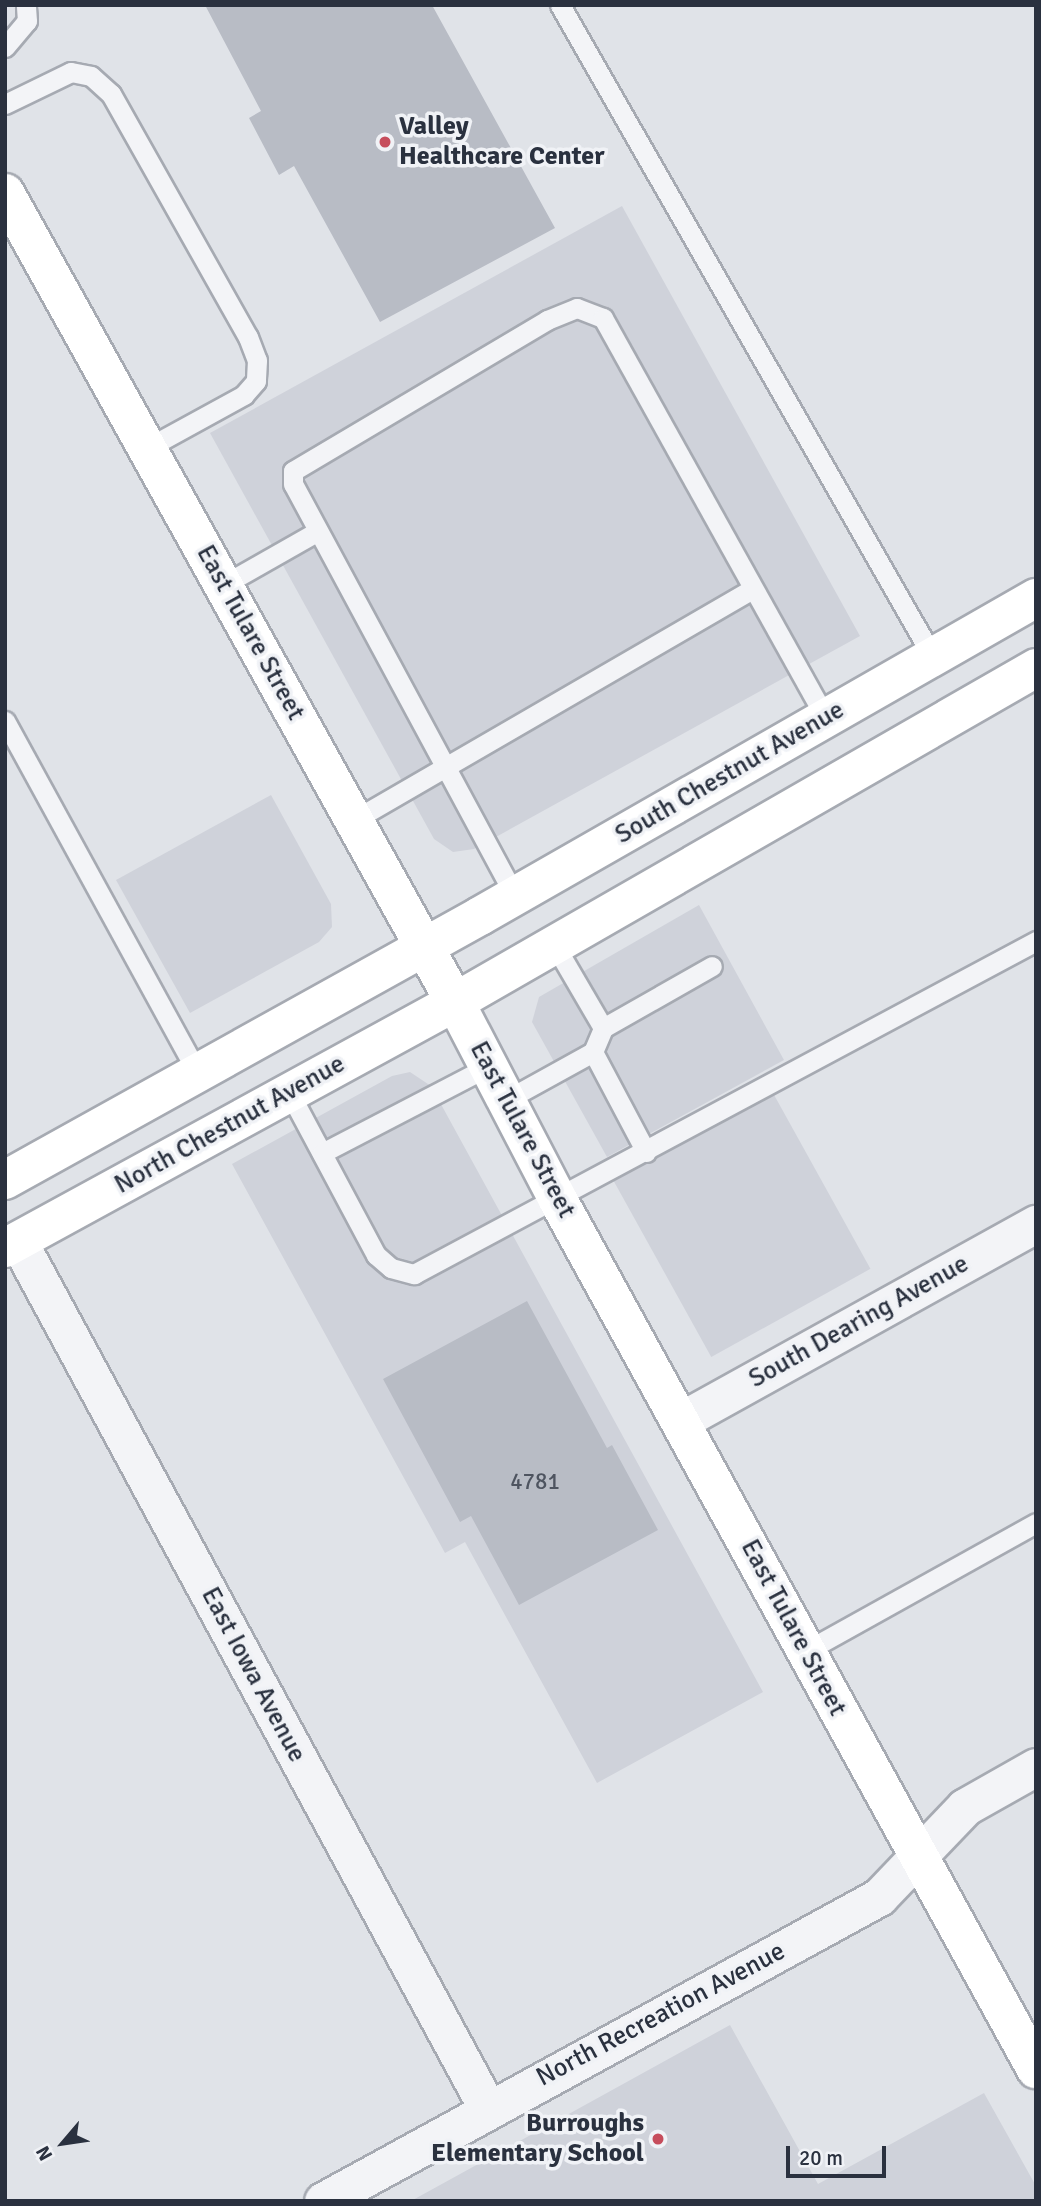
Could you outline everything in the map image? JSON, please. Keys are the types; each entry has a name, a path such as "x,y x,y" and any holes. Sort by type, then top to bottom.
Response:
{"main road":[{"name":"East Tulare Street","path":"5,193 455,1002 558,1200 682,1420 918,1858 1036,2069"},
{"name":"South Chestnut Avenue","path":"424,947 1036,598"},
{"path":"455,1002 1036,668"},
{"path":"5,1180 424,947"},
{"name":"North Chestnut Avenue","path":"12,1245 455,1002"}],"street":[{"name":"South Dearing Avenue","path":"682,1420 1036,1224"},
{"name":"East Iowa Avenue","path":"12,1245 488,2109"},
{"name":"North Recreation Avenue","path":"323,2201 879,1897 965,1807 1036,1767"}],"lane":[{"path":"5,47 27,21 26,5"},
{"path":"560,5 933,657"},
{"path":"5,104 71,72 91,76 111,94 248,337 257,360 256,381 244,395 147,448"},
{"path":"515,896 293,484 293,471 547,320 577,308 603,318 826,718"},
{"path":"223,585 318,531"},
{"path":"354,820 541,709 687,629 753,589"},
{"path":"5,721 198,1073"},
{"path":"289,1092 376,1255 391,1268 414,1274 558,1200 1036,941"},
{"path":"554,944 603,1028"},
{"path":"506,1100 593,1052 603,1028 712,967"},
{"path":"593,1052 646,1152"},
{"path":"322,1153 489,1066"},
{"path":"806,1651 1036,1523"}],"shaded area":[{"path":"622,206 860,636 474,849 453,852 434,839 210,433"},
{"path":"271,795 331,904 332,927 319,942 190,1013 116,880"},
{"path":"699,905 784,1060 607,1157 532,1022 539,997"},
{"path":"410,1072 431,1086 763,1692 597,1783 465,1542 445,1553 232,1164 392,1076"},
{"path":"773,1093 870,1269 711,1357 614,1181"},
{"name":"Burroughs Elementary School","path":"730,2025 818,2184 984,2093 1036,2186 1036,2201 411,2201"}],"building":[{"name":"Valley Healthcare Center","path":"205,5 432,5 555,228 380,322 294,166 279,175 249,118 261,111"},
{"path":"527,1301 607,1448 612,1445 658,1530 519,1605 471,1516 460,1522 383,1379"}],"place":[{"name":"Valley Healthcare Center","path":"385,142"},
{"name":"Burroughs Elementary School","path":"658,2139"}]}
